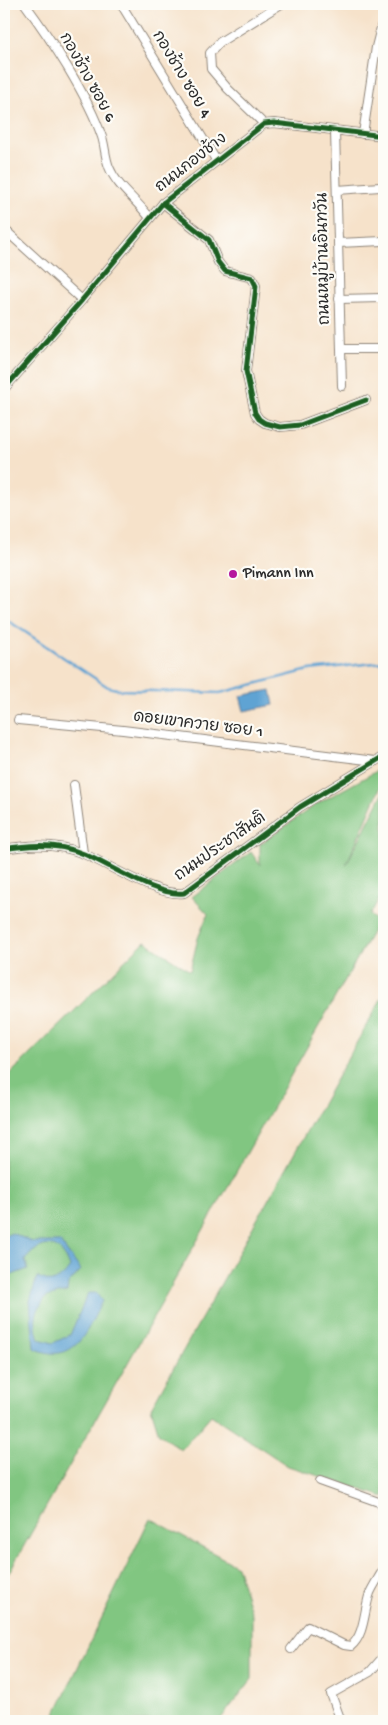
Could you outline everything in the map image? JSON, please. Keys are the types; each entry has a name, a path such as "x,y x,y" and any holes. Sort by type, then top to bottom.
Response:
{"street":[{"name":"กองช้าง ซอย 6","path":"25,4 44,30 86,103 102,137 109,166 113,173 150,218"},
{"name":"กองช้าง ซอย 4","path":"121,4 216,160"},
{"path":"281,4 220,42 210,53 211,69 228,89 264,124 274,123 335,132 384,136"},
{"path":"363,134 379,30 384,16"},
{"name":"ถนนกองช้าง","path":"4,389 82,300 162,203 264,124"},
{"name":"ถนนหมู่บ้านอินทวัน","path":"335,132 342,386"},
{"path":"337,190 380,187"},
{"path":"162,203 208,240 218,262 225,271 252,278 256,286 246,371 255,413 259,419 265,423 280,427 300,425 366,400"},
{"path":"4,229 82,300"},
{"path":"338,242 383,241"},
{"path":"340,299 382,298"},
{"path":"341,349 384,349"},
{"name":"ดอยเขาควาย ซอย 1","path":"18,720 123,730 376,761"},
{"name":"ถนนประชาสันติ","path":"4,848 30,844 83,853 168,893 184,893 300,807 384,756"},
{"path":"74,785 83,853"},
{"path":"320,1481 384,1504"},
{"path":"290,1649 308,1627 344,1645 351,1646 354,1644 362,1626 370,1593 384,1568"},
{"path":"342,1721 331,1694 370,1672 384,1656"}],"green space":[{"path":"384,767 384,779 346,865 384,791 384,890 370,915 378,922 4,1581 4,1078 145,941 190,971 198,938 208,914 192,897 251,852 260,865 260,844 315,805"},
{"path":"384,994 384,1497 288,1466 211,1415 181,1450 159,1434 151,1408"},
{"path":"150,1518 237,1566 252,1615 252,1679 219,1721 52,1721"}],"water":[{"path":"271,690 274,705 244,711 240,696"},
{"path":"12,1233 32,1242 60,1242 81,1270 68,1284 67,1292 46,1297 42,1302 36,1317 39,1339 53,1343 70,1335 88,1293 96,1293 102,1301 85,1334 70,1349 60,1353 48,1353 34,1348 30,1301 37,1277 52,1282 64,1275 70,1267 66,1258 62,1252 51,1245 38,1248 25,1260 28,1269 4,1278 4,1236"}],"waterway":[{"path":"4,618 108,687 121,690 220,693 309,670 384,662"}],"cycle path":[{"path":"4,389 163,203 264,124 274,123 384,136"},
{"path":"163,203 209,240 218,262 225,271 252,278 256,286 246,371 255,413 259,419 265,423 280,427 300,425 366,400"},
{"path":"4,849 34,845 55,846 74,850 148,885 173,893 184,893 300,807 384,756"}],"place":[{"name":"Pimann Inn","path":"233,574"}]}
